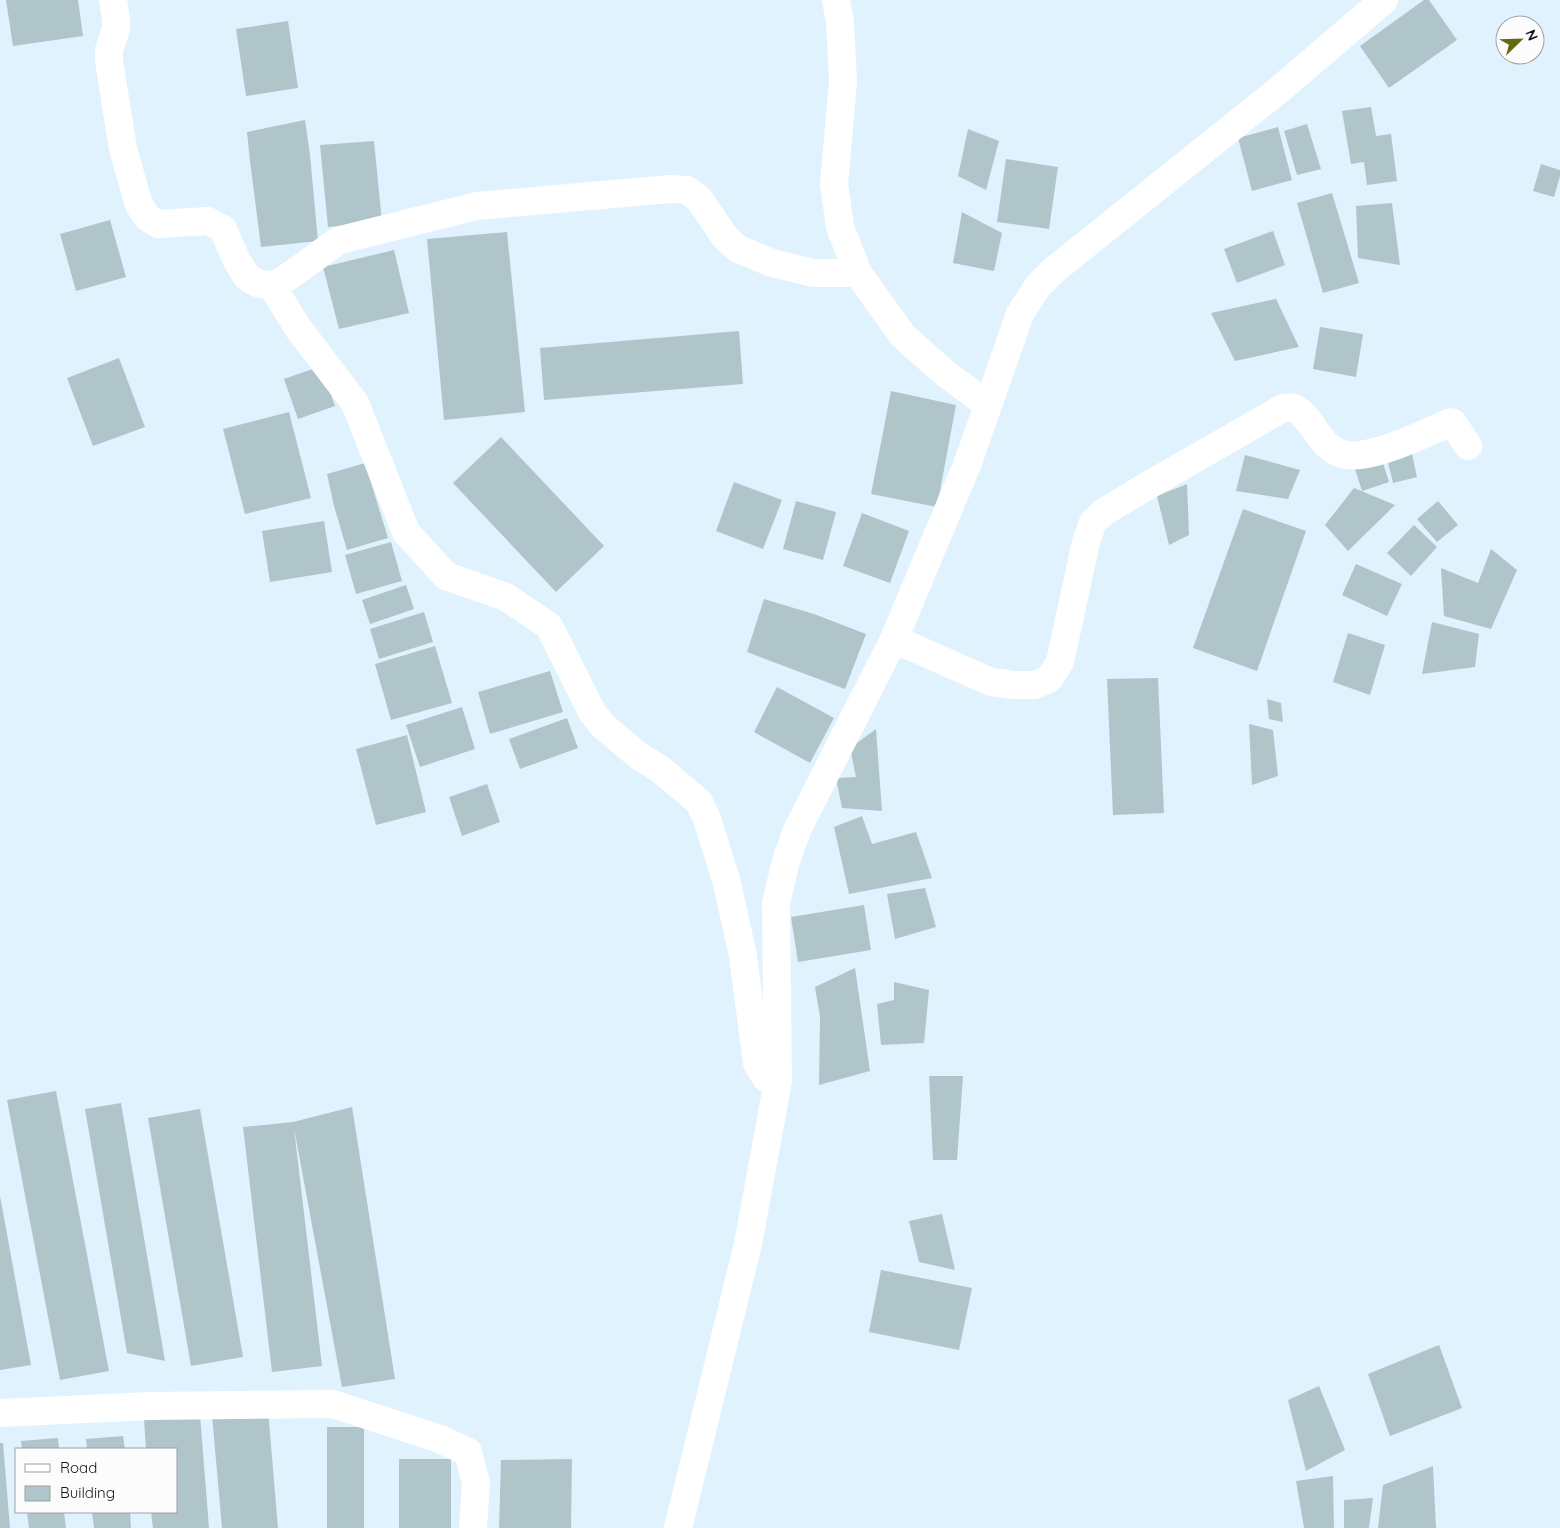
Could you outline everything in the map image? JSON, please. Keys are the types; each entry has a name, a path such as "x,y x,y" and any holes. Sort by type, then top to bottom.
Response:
{"street":[{"path":"113,0 116,29 109,50 109,62 123,149 139,205 148,218 158,224 208,221 223,229 237,261 247,277 257,284 272,286 288,278 325,249 340,240 477,206 671,189 687,190 698,199 725,237 738,249 772,263 814,273 858,273"},
{"path":"836,0 840,22 842,82 834,184 840,227 858,273 903,336 946,374 988,405"},
{"path":"678,1528 748,1244 778,1081 776,903 786,861 797,830 894,640 967,465 1020,314 1038,286 1054,270 1280,89 1384,0"},
{"path":"272,286 298,328 355,403 406,532 446,576 506,597 549,626 597,719 639,756 660,769 699,802 707,819 727,883 743,956 758,1063 766,1078 778,1081"},
{"path":"894,640 991,682 1024,685 1049,679 1060,662 1086,542 1093,522 1104,512 1142,489 1283,408 1294,408 1303,415 1330,448 1347,455 1367,455 1451,422 1468,446"},
{"path":"0,1412 150,1406 333,1404 424,1434 468,1452 476,1483 474,1528"}],"building":[{"path":"6,0 78,0 83,36 13,46"},
{"path":"1424,0 1429,0 1457,40 1389,88 1360,46"},
{"path":"288,21 298,88 246,96 236,29"},
{"path":"1371,107 1376,136 1391,134 1397,181 1367,185 1364,162 1351,164 1342,111"},
{"path":"305,120 318,241 261,247 247,132"},
{"path":"1307,124 1321,169 1297,175 1284,131"},
{"path":"1278,127 1292,180 1252,191 1238,138"},
{"path":"968,129 999,141 986,190 958,176"},
{"path":"374,141 382,222 328,227 320,145"},
{"path":"1006,159 1058,167 1049,229 997,222"},
{"path":"1541,164 1560,170 1554,197 1533,191"},
{"path":"1332,193 1359,283 1323,293 1297,203"},
{"path":"1392,203 1400,265 1358,258 1356,206"},
{"path":"962,212 1002,233 994,271 953,263"},
{"path":"110,220 126,277 76,291 60,234"},
{"path":"1273,231 1285,265 1237,283 1224,249"},
{"path":"507,232 525,412 444,420 427,239"},
{"path":"394,250 409,313 339,329 323,267"},
{"path":"1276,299 1299,347 1235,361 1211,313"},
{"path":"1320,327 1363,334 1356,377 1313,369"},
{"path":"739,331 743,384 544,400 540,348"},
{"path":"119,358 145,427 93,446 67,378"},
{"path":"321,366 335,406 298,419 284,379"},
{"path":"891,391 956,405 937,507 871,494"},
{"path":"289,412 311,498 245,514 223,429"},
{"path":"501,437 604,546 556,592 453,483"},
{"path":"1411,449 1417,477 1393,483 1386,454"},
{"path":"1245,455 1300,470 1288,499 1236,491"},
{"path":"1381,457 1389,482 1362,491 1354,466"},
{"path":"365,463 388,538 347,550 327,474"},
{"path":"734,482 782,500 763,549 716,531"},
{"path":"1187,484 1189,535 1169,545 1157,496"},
{"path":"1354,488 1395,505 1348,551 1325,525"},
{"path":"796,501 836,512 823,560 783,549"},
{"path":"1438,501 1458,525 1437,542 1417,519"},
{"path":"1243,509 1306,531 1257,671 1193,648"},
{"path":"862,513 909,531 890,583 843,566"},
{"path":"324,521 332,572 270,582 262,531"},
{"path":"1414,525 1437,547 1411,576 1387,553"},
{"path":"391,542 402,581 356,594 345,555"},
{"path":"1491,549 1517,570 1491,629 1444,616 1441,568 1478,583"},
{"path":"1356,564 1402,584 1387,616 1342,595"},
{"path":"406,585 414,609 370,624 362,600"},
{"path":"764,599 814,614 866,634 845,689 747,652"},
{"path":"424,612 433,642 379,659 370,629"},
{"path":"1432,622 1479,634 1475,667 1422,674"},
{"path":"1348,633 1385,645 1370,695 1333,682"},
{"path":"435,646 452,703 391,720 375,664"},
{"path":"550,671 563,712 490,734 478,692"},
{"path":"1158,678 1164,813 1113,815 1107,679"},
{"path":"777,687 834,718 810,763 754,732"},
{"path":"1267,699 1281,703 1283,722 1269,719"},
{"path":"462,707 475,749 420,767 406,725"},
{"path":"567,718 578,748 520,769 509,739"},
{"path":"1249,724 1273,730 1278,776 1252,785"},
{"path":"876,729 882,811 842,808 836,778 856,777 850,748"},
{"path":"407,735 426,812 376,825 356,749"},
{"path":"487,784 500,822 462,836 449,797"},
{"path":"862,816 872,844 916,832 932,878 849,894 834,827"},
{"path":"925,888 936,927 895,939 887,894"},
{"path":"864,905 871,950 798,962 791,917"},
{"path":"855,968 870,1071 819,1085 820,1017 815,987"},
{"path":"894,982 929,990 924,1043 881,1045 877,1004 894,1000"},
{"path":"929,1076 963,1076 957,1160 933,1160"},
{"path":"56,1091 109,1371 60,1380 7,1100"},
{"path":"121,1103 165,1361 127,1353 85,1109"},
{"path":"352,1107 395,1379 342,1387 294,1128 322,1366 272,1372 243,1127 293,1122"},
{"path":"200,1109 243,1357 191,1366 148,1118"},
{"path":"0,1196 31,1365 0,1370"},
{"path":"942,1214 955,1270 919,1262 909,1221"},
{"path":"881,1270 972,1288 959,1350 869,1332"},
{"path":"1439,1345 1462,1408 1390,1436 1368,1374"},
{"path":"1319,1386 1345,1450 1306,1471 1288,1400"},
{"path":"268,1410 278,1528 222,1528 212,1415"},
{"path":"200,1415 209,1528 153,1528 151,1513 178,1513 178,1448 146,1448 144,1419"},
{"path":"327,1427 364,1427 364,1528 327,1528"},
{"path":"123,1436 125,1448 87,1448 86,1439"},
{"path":"58,1438 59,1448 22,1448 21,1441"},
{"path":"0,1443 3,1443 10,1528 0,1528"},
{"path":"399,1459 451,1459 451,1528 399,1528"},
{"path":"572,1459 571,1528 499,1528 501,1460"},
{"path":"1433,1466 1436,1528 1378,1528 1383,1485"},
{"path":"1333,1476 1334,1528 1304,1528 1296,1481"},
{"path":"1373,1498 1369,1528 1344,1528 1344,1500"},
{"path":"27,1513 64,1513 66,1528 29,1528"},
{"path":"92,1513 130,1513 131,1528 94,1528"}]}
